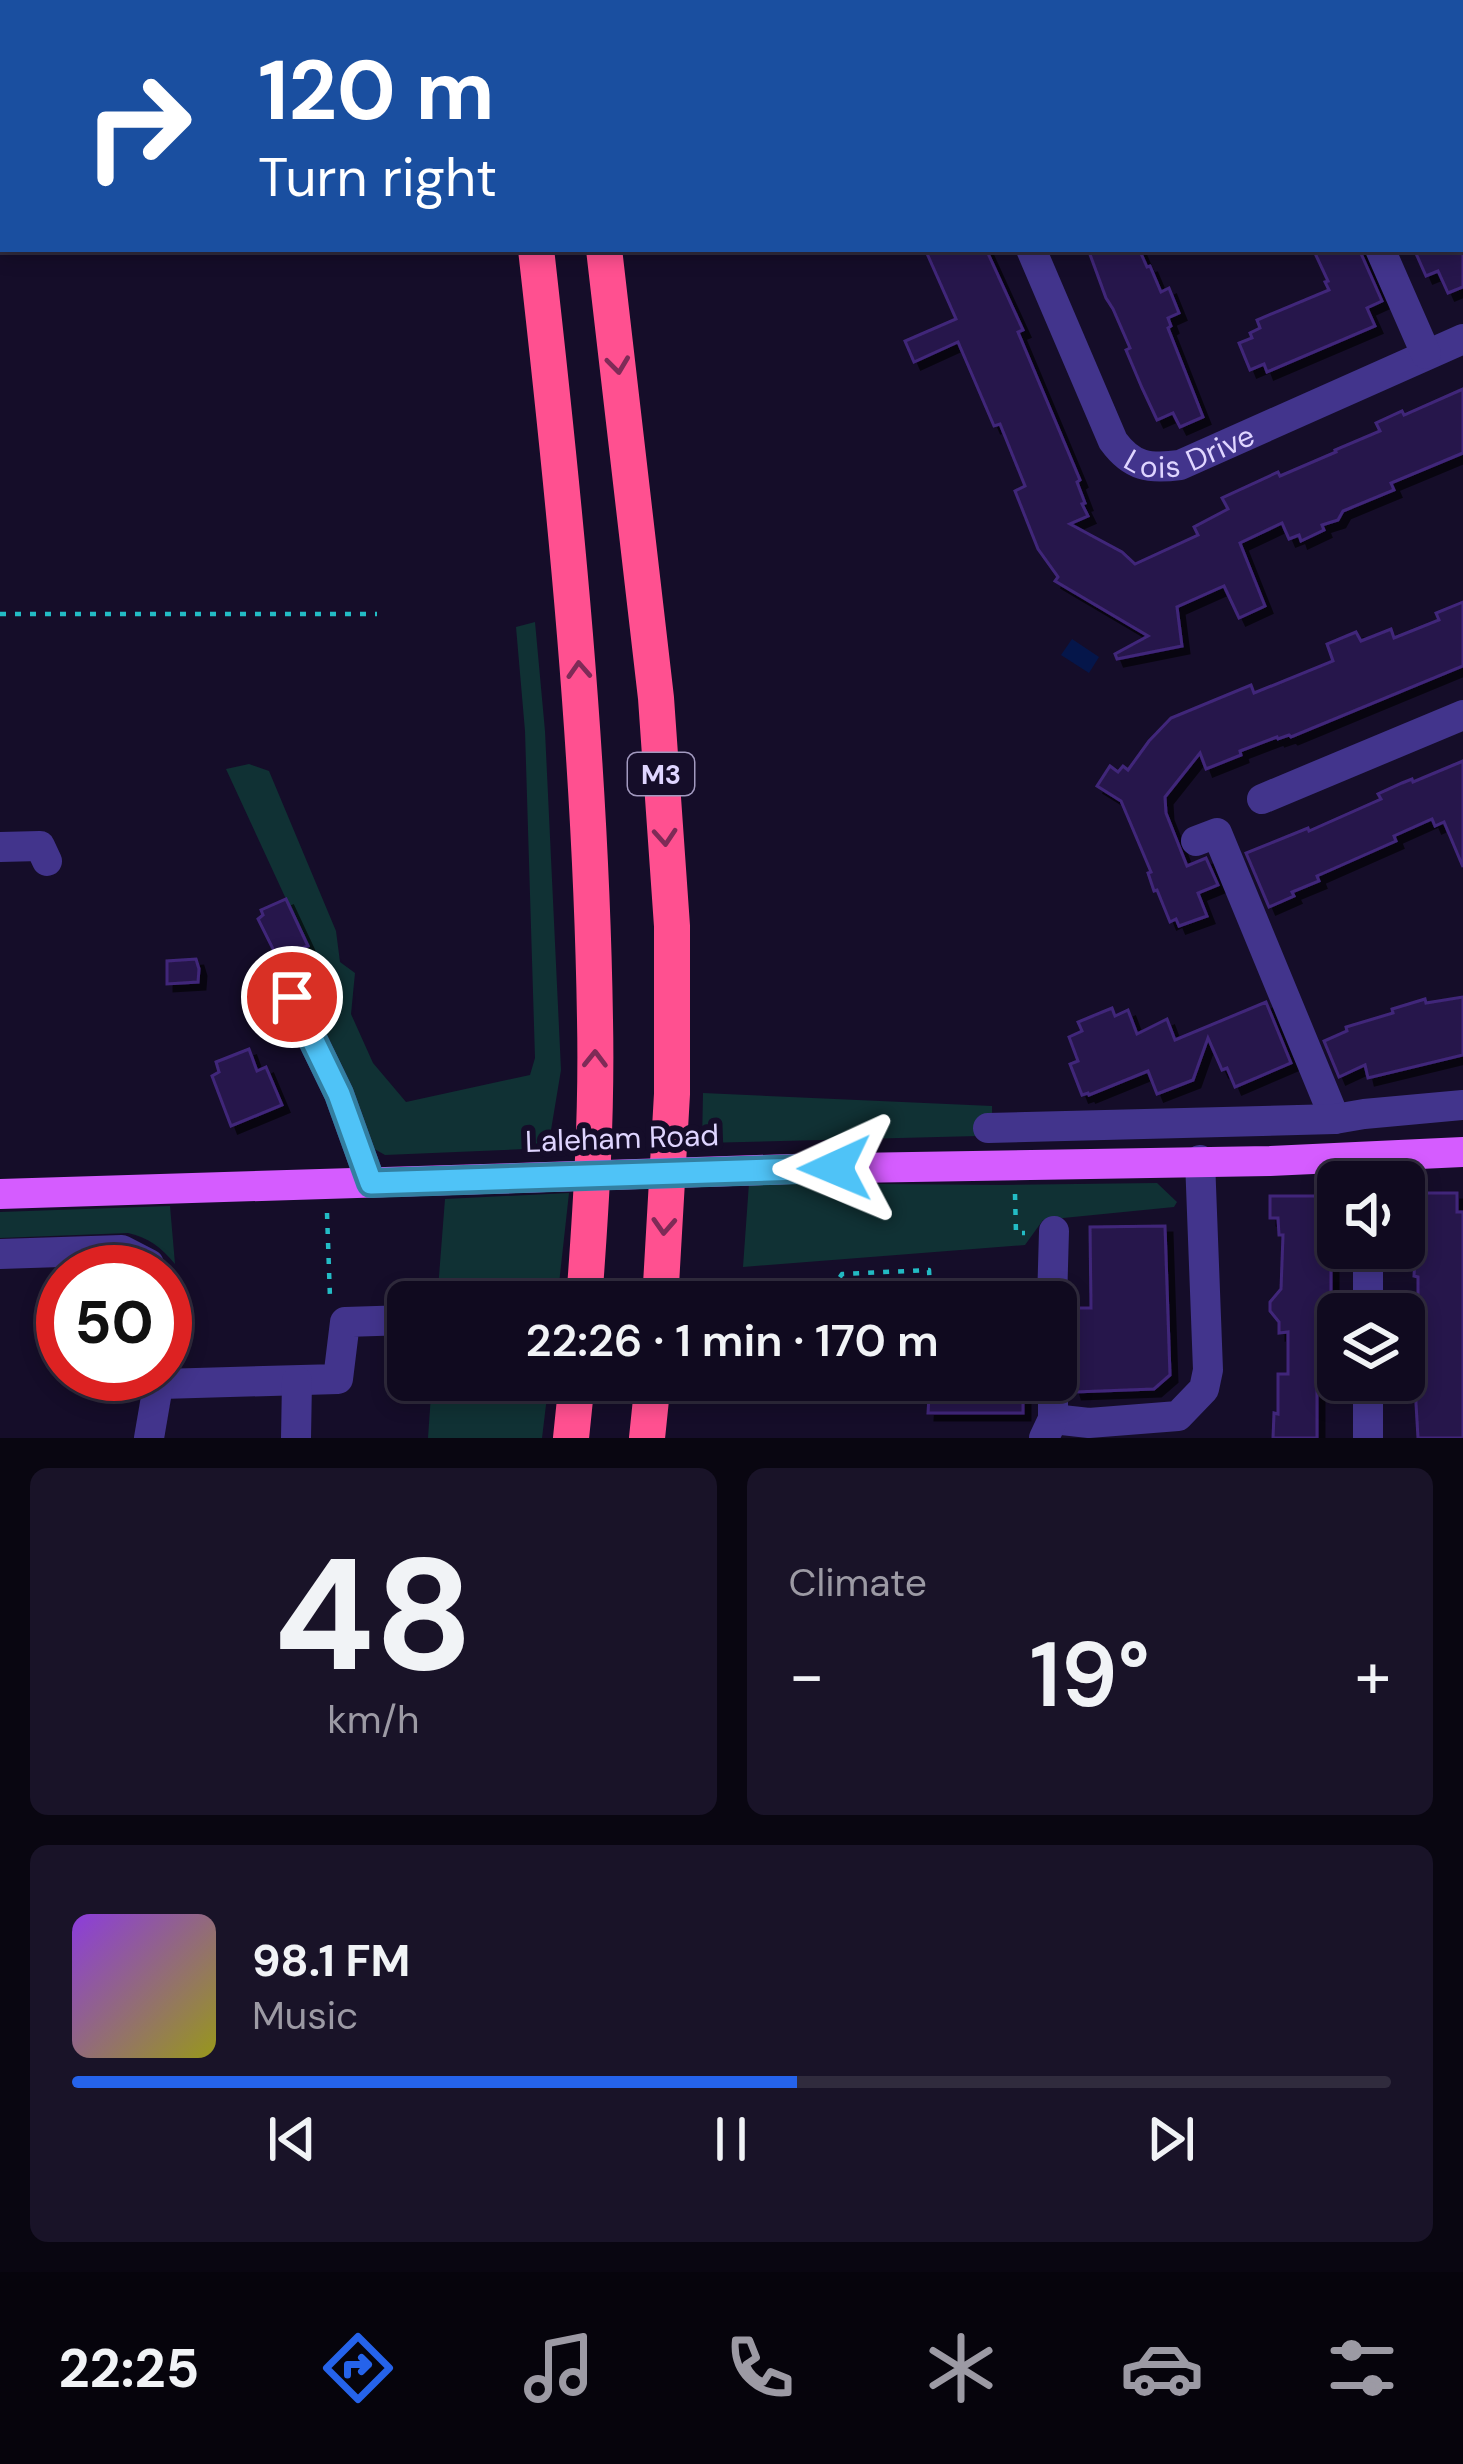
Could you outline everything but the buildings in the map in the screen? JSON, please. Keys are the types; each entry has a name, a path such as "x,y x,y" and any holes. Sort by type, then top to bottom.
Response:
{"highway":[{"name":"M3","path":"536,252 576,624 591,869 596,1024 586,1281"},
{"name":"M3","path":"604,252 656,698 672,926 672,1094 661,1281"},
{"path":"571,1438 575,1401"},
{"path":"647,1438 651,1401"}],"main road":[{"name":"Laleham Road","path":"1413,1161 1463,1152"},
{"name":"Laleham Road","path":"0,1195 791,1168 1201,1160 1317,1165"}],"street":[{"name":"Lois Drive","path":"1032,252 1113,441 1125,457 1159,468 1180,465 1463,339"},
{"path":"1381,252 1426,355"},
{"path":"1262,799 1463,715"},
{"path":"1196,841 1217,833 1335,1119"},
{"path":"0,847 40,846 47,861"},
{"path":"292,997 339,1094 371,1183"},
{"path":"1008,1120 1335,1119 1463,1105"},
{"path":"1051,1401 1047,1433 1089,1423 1178,1416 1204,1389 1208,1370 1201,1160"},
{"path":"1053,1281 1054,1231"},
{"path":"0,1254 36,1253"},
{"path":"192,1379 338,1379 345,1322 387,1321"},
{"path":"296,1438 297,1381"},
{"path":"149,1438 156,1401"},
{"path":"1368,1401 1368,1438"}],"path":[{"path":"0,614 377,614"},
{"path":"326,1184 330,1306 345,1322"},
{"path":"1015,1185 1016,1233"},
{"path":"838,1281 842,1274 913,1270 929,1270 930,1281"}],"green space":[{"path":"535,622 545,731 561,1070 548,1148 385,1155 371,1147 322,1028 328,990 226,769 249,764 269,771 336,931 340,962 355,973 351,1014 373,1063 406,1102 530,1075 535,1058 525,731 516,627"},
{"path":"703,1093 992,1106 992,1119 978,1136 702,1143"},
{"path":"749,1183 1157,1183 1177,1202 1174,1207 1043,1220 1025,1245 743,1267"},
{"path":"569,1193 559,1281 439,1281 445,1199"},
{"path":"170,1206 173,1245 155,1245 128,1233 0,1238 0,1212"},
{"path":"431,1401 546,1401 542,1438 428,1438"}],"shaded area":[{"path":"1072,639 1099,657 1089,673 1061,655"}],"route":[{"path":"292,997 339,1094 371,1183 835,1168"}]}
